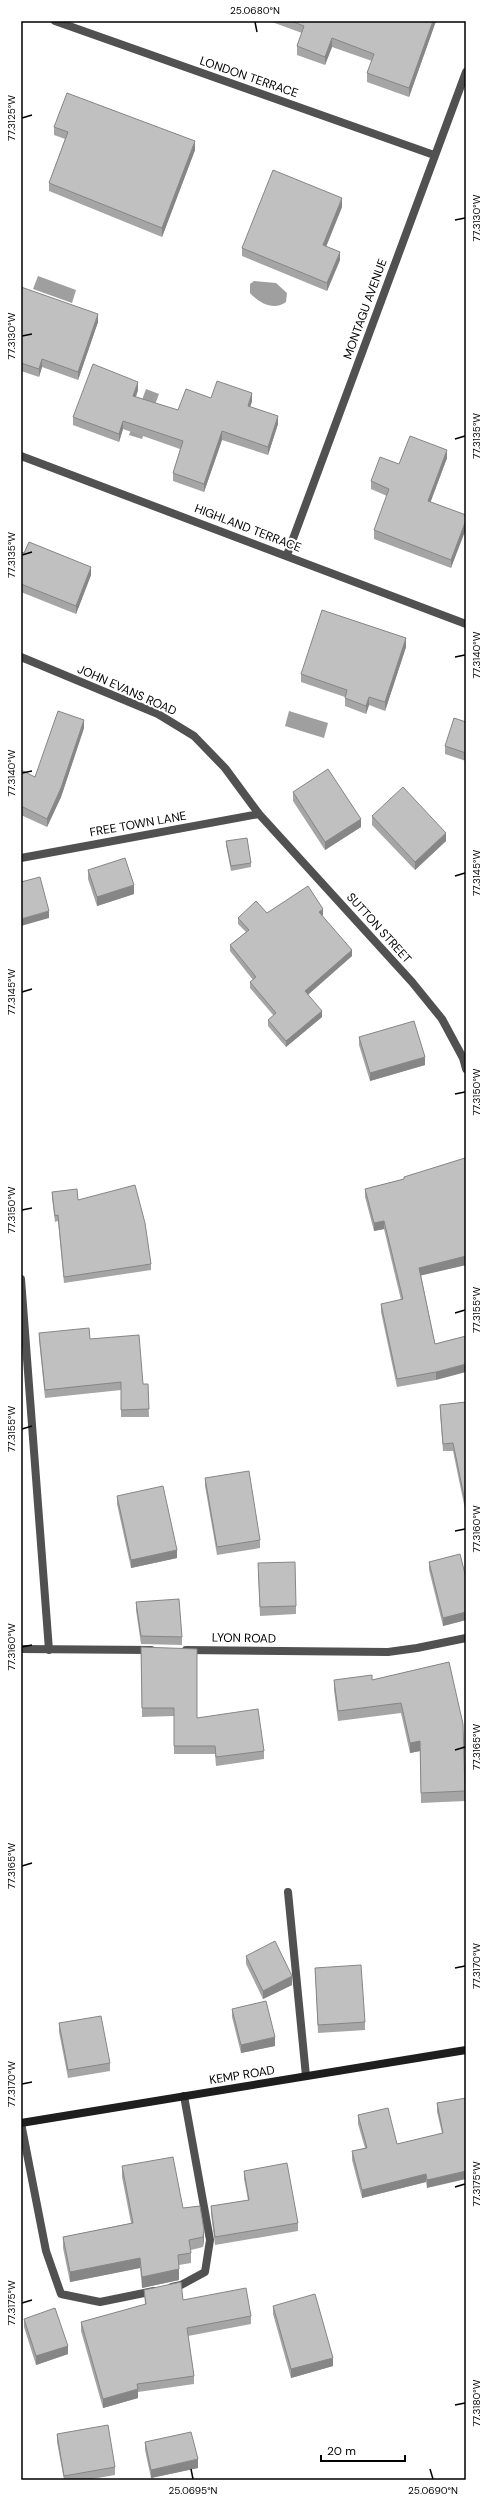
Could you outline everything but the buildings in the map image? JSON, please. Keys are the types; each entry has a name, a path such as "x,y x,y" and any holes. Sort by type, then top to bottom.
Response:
{"street":[{"name":"LONDON TERRACE","path":"55,21 434,155"},
{"name":"MONTAGU AVENUE","path":"287,555 466,72"},
{"name":"HIGHLAND TERRACE","path":"21,456 287,555 466,624"},
{"name":"JOHN EVANS ROAD","path":"21,658 158,714 194,736 225,768 260,814"},
{"name":"FREE TOWN LANE","path":"21,858 260,814"},
{"name":"SUTTON STREET","path":"260,814 412,982 442,1019 463,1058 466,1069"},
{"path":"21,1279 25,1364 49,1650"},
{"name":"LYON ROAD","path":"174,1650 388,1652 466,1638"},
{"path":"21,1649 158,1650"},
{"path":"288,1892 306,2076"},
{"name":"KEMP ROAD","path":"21,2123 466,2050"},
{"path":"21,2123 46,2251 61,2294 100,2302 181,2285 205,2272 210,2240 184,2096"}],"shaded area":[{"path":"38,276 76,290 72,303 33,289"},
{"path":"254,281 276,283 287,293 286,302 277,306 262,303 250,293 250,284"},
{"path":"146,389 159,394 142,439 129,435"},
{"path":"289,711 328,723 324,738 285,726"}]}
